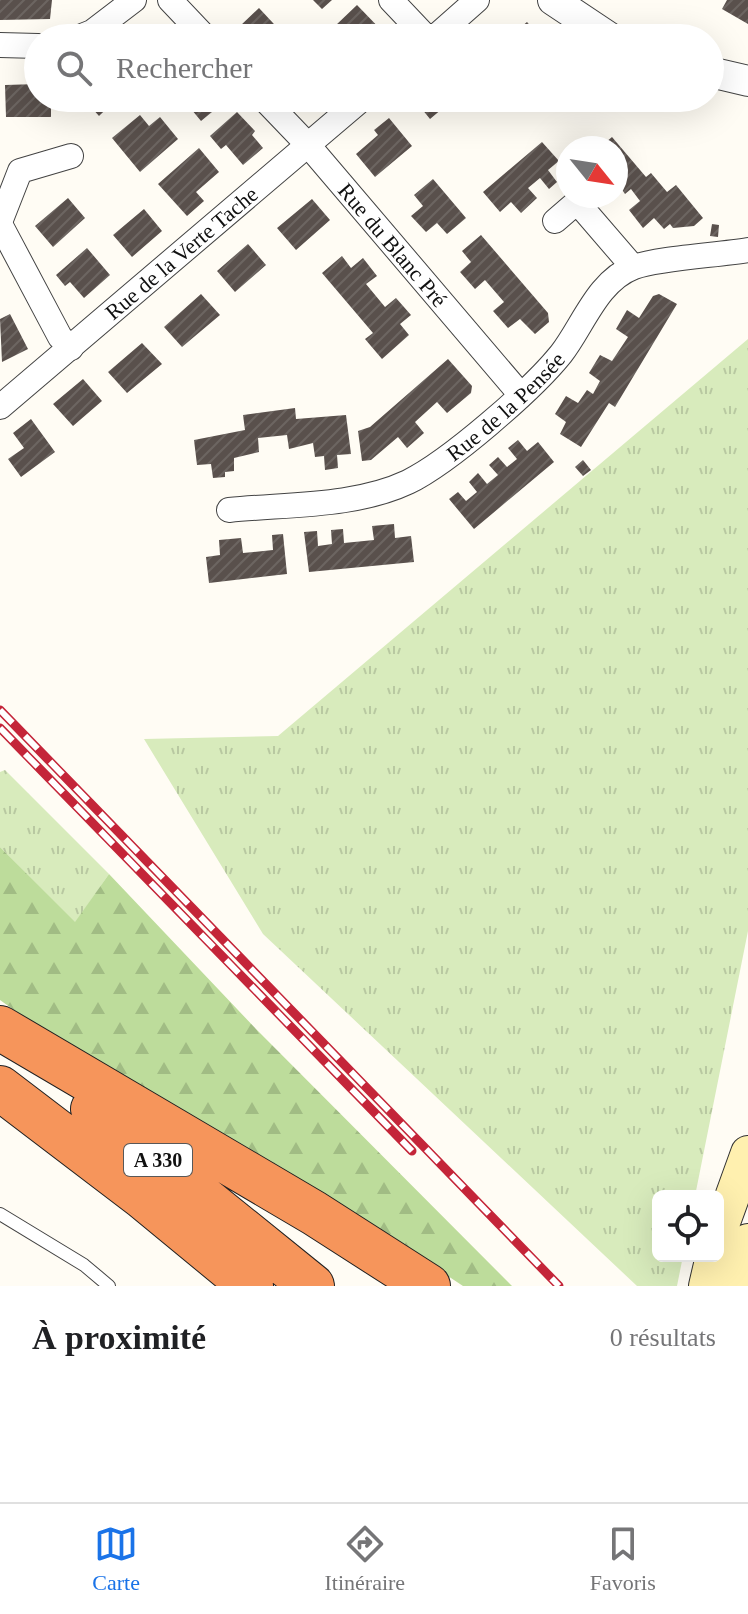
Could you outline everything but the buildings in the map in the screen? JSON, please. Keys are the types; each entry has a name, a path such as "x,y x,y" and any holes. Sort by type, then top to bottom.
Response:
{"highway":[{"path":"0,1028 314,1213 428,1286"},
{"name":"A 330","path":"0,1039 76,1094 312,1286"},
{"path":"0,1090 211,1286"},
{"name":"A 330","path":"0,1090 143,1197 251,1286"}],"main road":[{"path":"724,1219 748,1153"},
{"path":"731,1286 748,1241"},
{"path":"706,1286 712,1262"}],"street":[{"path":"102,24 134,0"},
{"path":"170,0 193,24"},
{"path":"391,0 414,24"},
{"path":"450,24 477,0"},
{"path":"553,0 586,24"},
{"path":"0,45 24,46"},
{"path":"724,75 748,81"},
{"name":"Rue du Blanc Pré","path":"276,112 520,394"},
{"name":"Rue de la Verte Tache","path":"0,407 347,112"},
{"path":"71,156 20,171 0,223 60,337 71,348"},
{"path":"555,221 577,202 633,267 748,250"},
{"name":"Rue de la Pensée","path":"229,510 367,496 406,483 441,463 561,354 598,295 633,267"}],"lane":[{"path":"0,1214 84,1265 109,1286"}],"green space":[{"path":"748,339 748,931 696,1190 652,1190 652,1262 682,1262 677,1286 637,1286 263,934 144,739 278,736"},
{"path":"5,770 109,874 75,923 0,847 0,772"},
{"path":"0,847 75,922 109,874 256,1029 512,1286 463,1286 326,1195 53,1038 0,1000"}],"railway":[{"path":"0,710 559,1286"},
{"path":"0,728 412,1151"}]}
